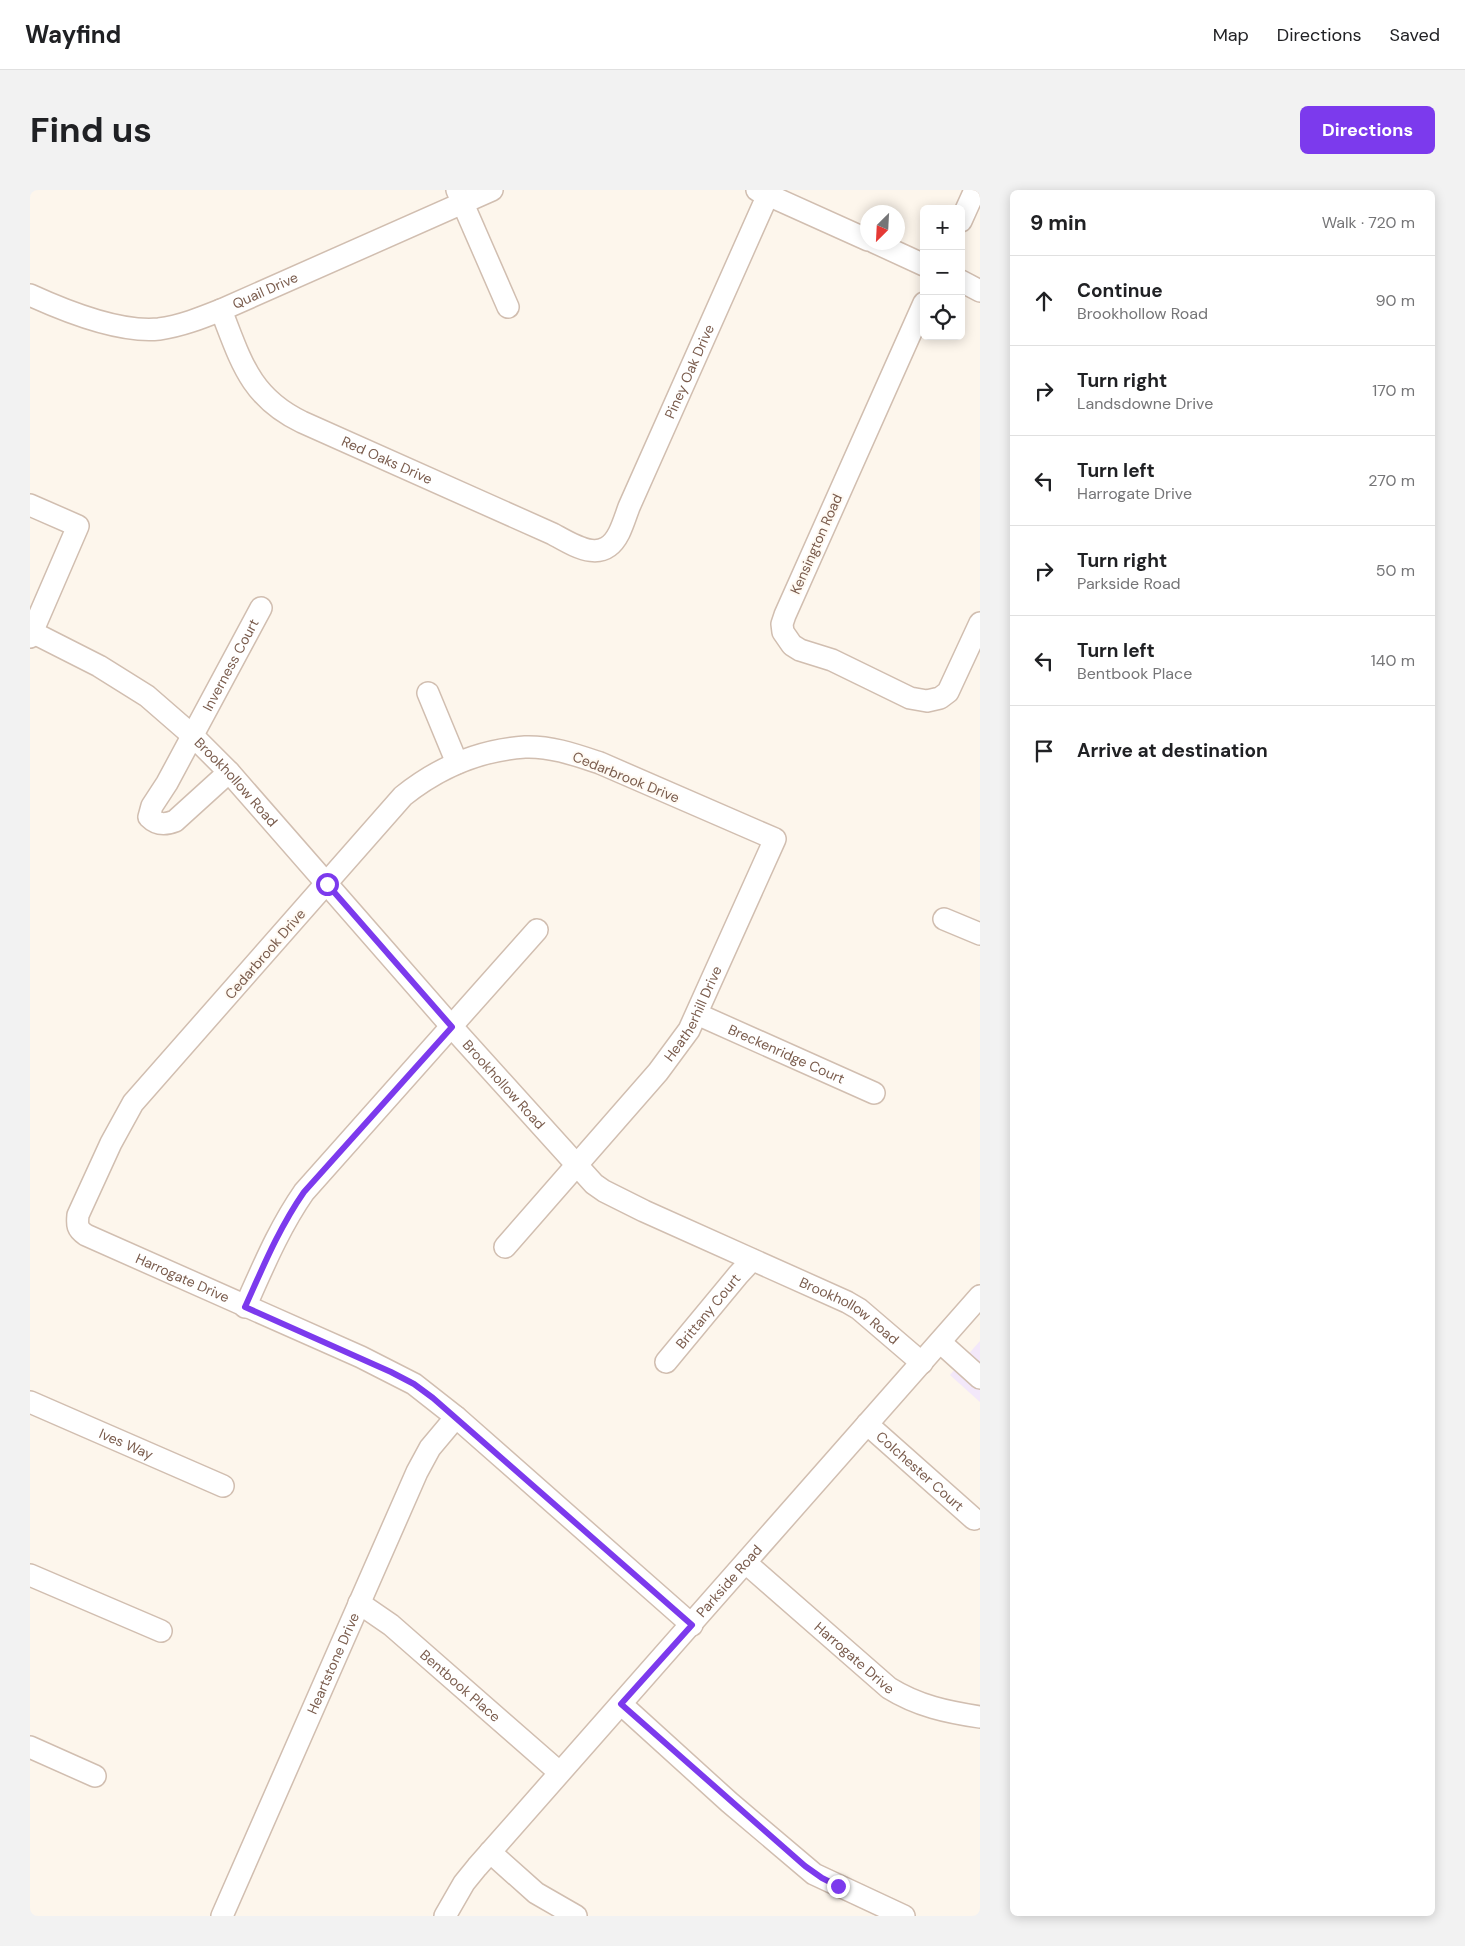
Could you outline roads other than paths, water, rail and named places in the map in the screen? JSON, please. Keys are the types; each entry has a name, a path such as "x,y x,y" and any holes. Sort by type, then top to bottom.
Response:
{"street":[{"name":"Quail Drive","path":"30,294 109,324 140,329 177,326 221,310 459,197 492,190"},
{"path":"965,212 975,190"},
{"path":"765,192 860,236"},
{"name":"Piney Oak Drive","path":"604,548 610,545 619,534 765,192"},
{"path":"459,197 508,307"},
{"path":"892,250 920,262"},
{"path":"965,283 980,291"},
{"name":"Red Oaks Drive","path":"221,310 252,381 278,409 302,422 553,534 580,548 593,551 604,548"},
{"name":"Kensington Road","path":"920,312 782,624 786,638 800,650 832,660 910,698 927,701 945,696 948,692 980,623"},
{"path":"30,505 78,526 31,634"},
{"name":"Inverness Court","path":"229,772 175,822 166,825 153,821 149,817 152,806 193,736 261,608"},
{"name":"Brookhollow Road","path":"31,634 124,680 147,696 193,736 229,772 452,1027 594,1184 644,1211 859,1308 922,1363"},
{"path":"428,693 457,763"},
{"name":"Cedarbrook Drive","path":"80,1232 77,1223 78,1215 111,1143 134,1103 153,1079 233,991 403,796 437,772 457,763 499,751 526,747 560,750 600,763 775,839"},
{"name":"Heatherhill Drive","path":"505,1247 672,1054 697,1014 775,839"},
{"path":"944,919 980,934"},
{"path":"245,1307 273,1243 288,1215 304,1192 537,930"},
{"name":"Breckenridge Court","path":"697,1014 874,1093"},
{"name":"Harrogate Drive","path":"80,1232 414,1384 456,1417 692,1625"},
{"name":"Brittany Court","path":"666,1362 738,1274 752,1260"},
{"name":"Parkside Road","path":"445,1916 464,1883 559,1772 692,1625 980,1296"},
{"path":"940,1342 977,1370"},
{"name":"Ives Way","path":"30,1402 223,1486"},
{"name":"Heartstone Drive","path":"222,1916 425,1457 439,1436 456,1417"},
{"name":"Colchester Court","path":"867,1424 974,1519"},
{"name":"Harrogate Drive","path":"746,1563 889,1688 928,1707 980,1717"},
{"path":"30,1575 161,1631"},
{"name":"Bentbook Place","path":"359,1603 391,1625 559,1772"},
{"path":"621,1704 729,1802 814,1874 904,1916"},
{"path":"30,1747 96,1776"},
{"path":"490,1852 536,1892 576,1916"}]}
